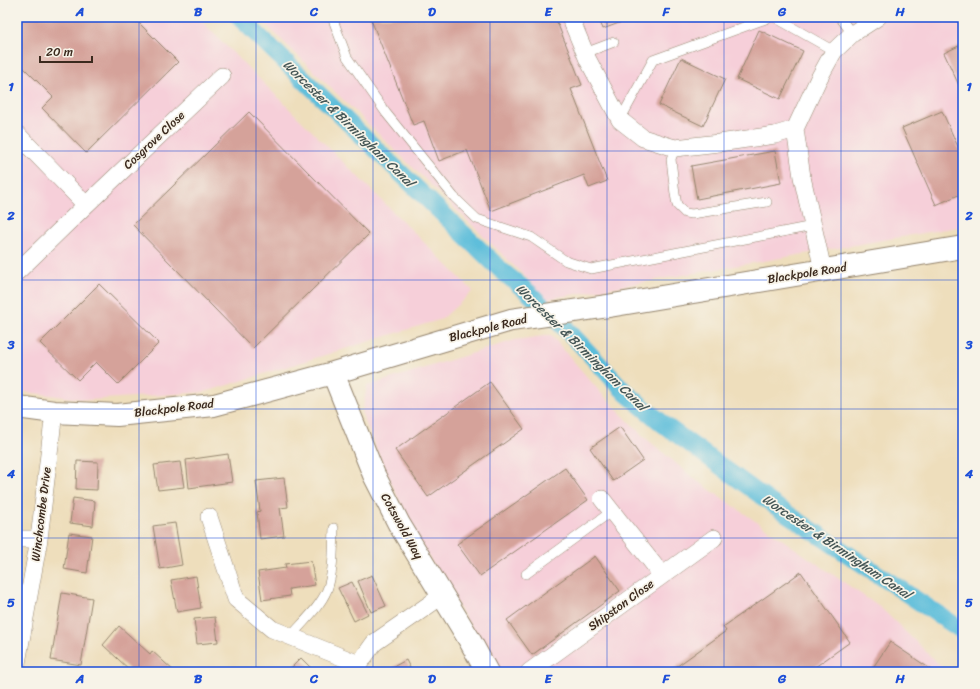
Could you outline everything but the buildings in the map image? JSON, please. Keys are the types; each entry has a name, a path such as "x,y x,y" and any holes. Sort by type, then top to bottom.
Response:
{"main road":[{"name":"Blackpole Road","path":"17,407 54,412 117,415 214,404 333,373 511,320 608,306 963,248"},
{"name":"Cotswold Way","path":"333,373 374,474 399,524 443,595 487,672"}],"street":[{"path":"570,17 585,53 620,120 643,138 675,148 775,135 795,129"},
{"path":"823,270 802,177 795,129 818,80 834,52 852,34 878,17"},
{"name":"Cosgrove Close","path":"17,272 222,76"},
{"path":"17,134 86,205"},
{"name":"Winchcombe Drive","path":"17,663 39,539 54,412"},
{"path":"607,505 662,575"},
{"path":"209,517 236,599 272,628 358,668 374,643 443,595"},
{"name":"Shipston Close","path":"528,672 714,538"},
{"path":"17,539 39,539"}],"lane":[{"path":"332,17 347,57 386,113 454,197 477,219 531,237 566,261 591,269 813,226"},
{"path":"620,120 653,60 773,17 834,52"},
{"path":"840,17 852,34"},
{"path":"585,53 614,42"},
{"path":"675,148 671,159 674,194 677,205 685,213 692,214 767,202"},
{"path":"526,574 607,505"},
{"path":"291,636 319,603 327,590 331,573 334,528"}],"shaded area":[{"path":"17,17 197,17 473,291 442,319 205,392 89,400 17,391"},
{"path":"258,17 963,17 963,226 548,299"},
{"path":"551,335 600,392 644,437 696,480 881,608 947,672 498,672 416,536 382,463 362,414 367,386 515,340"}],"waterway":[{"name":"Worcester & Birmingham Canal","path":"239,17 503,272 529,293 573,336 625,392 663,424 774,505 963,631"}]}
